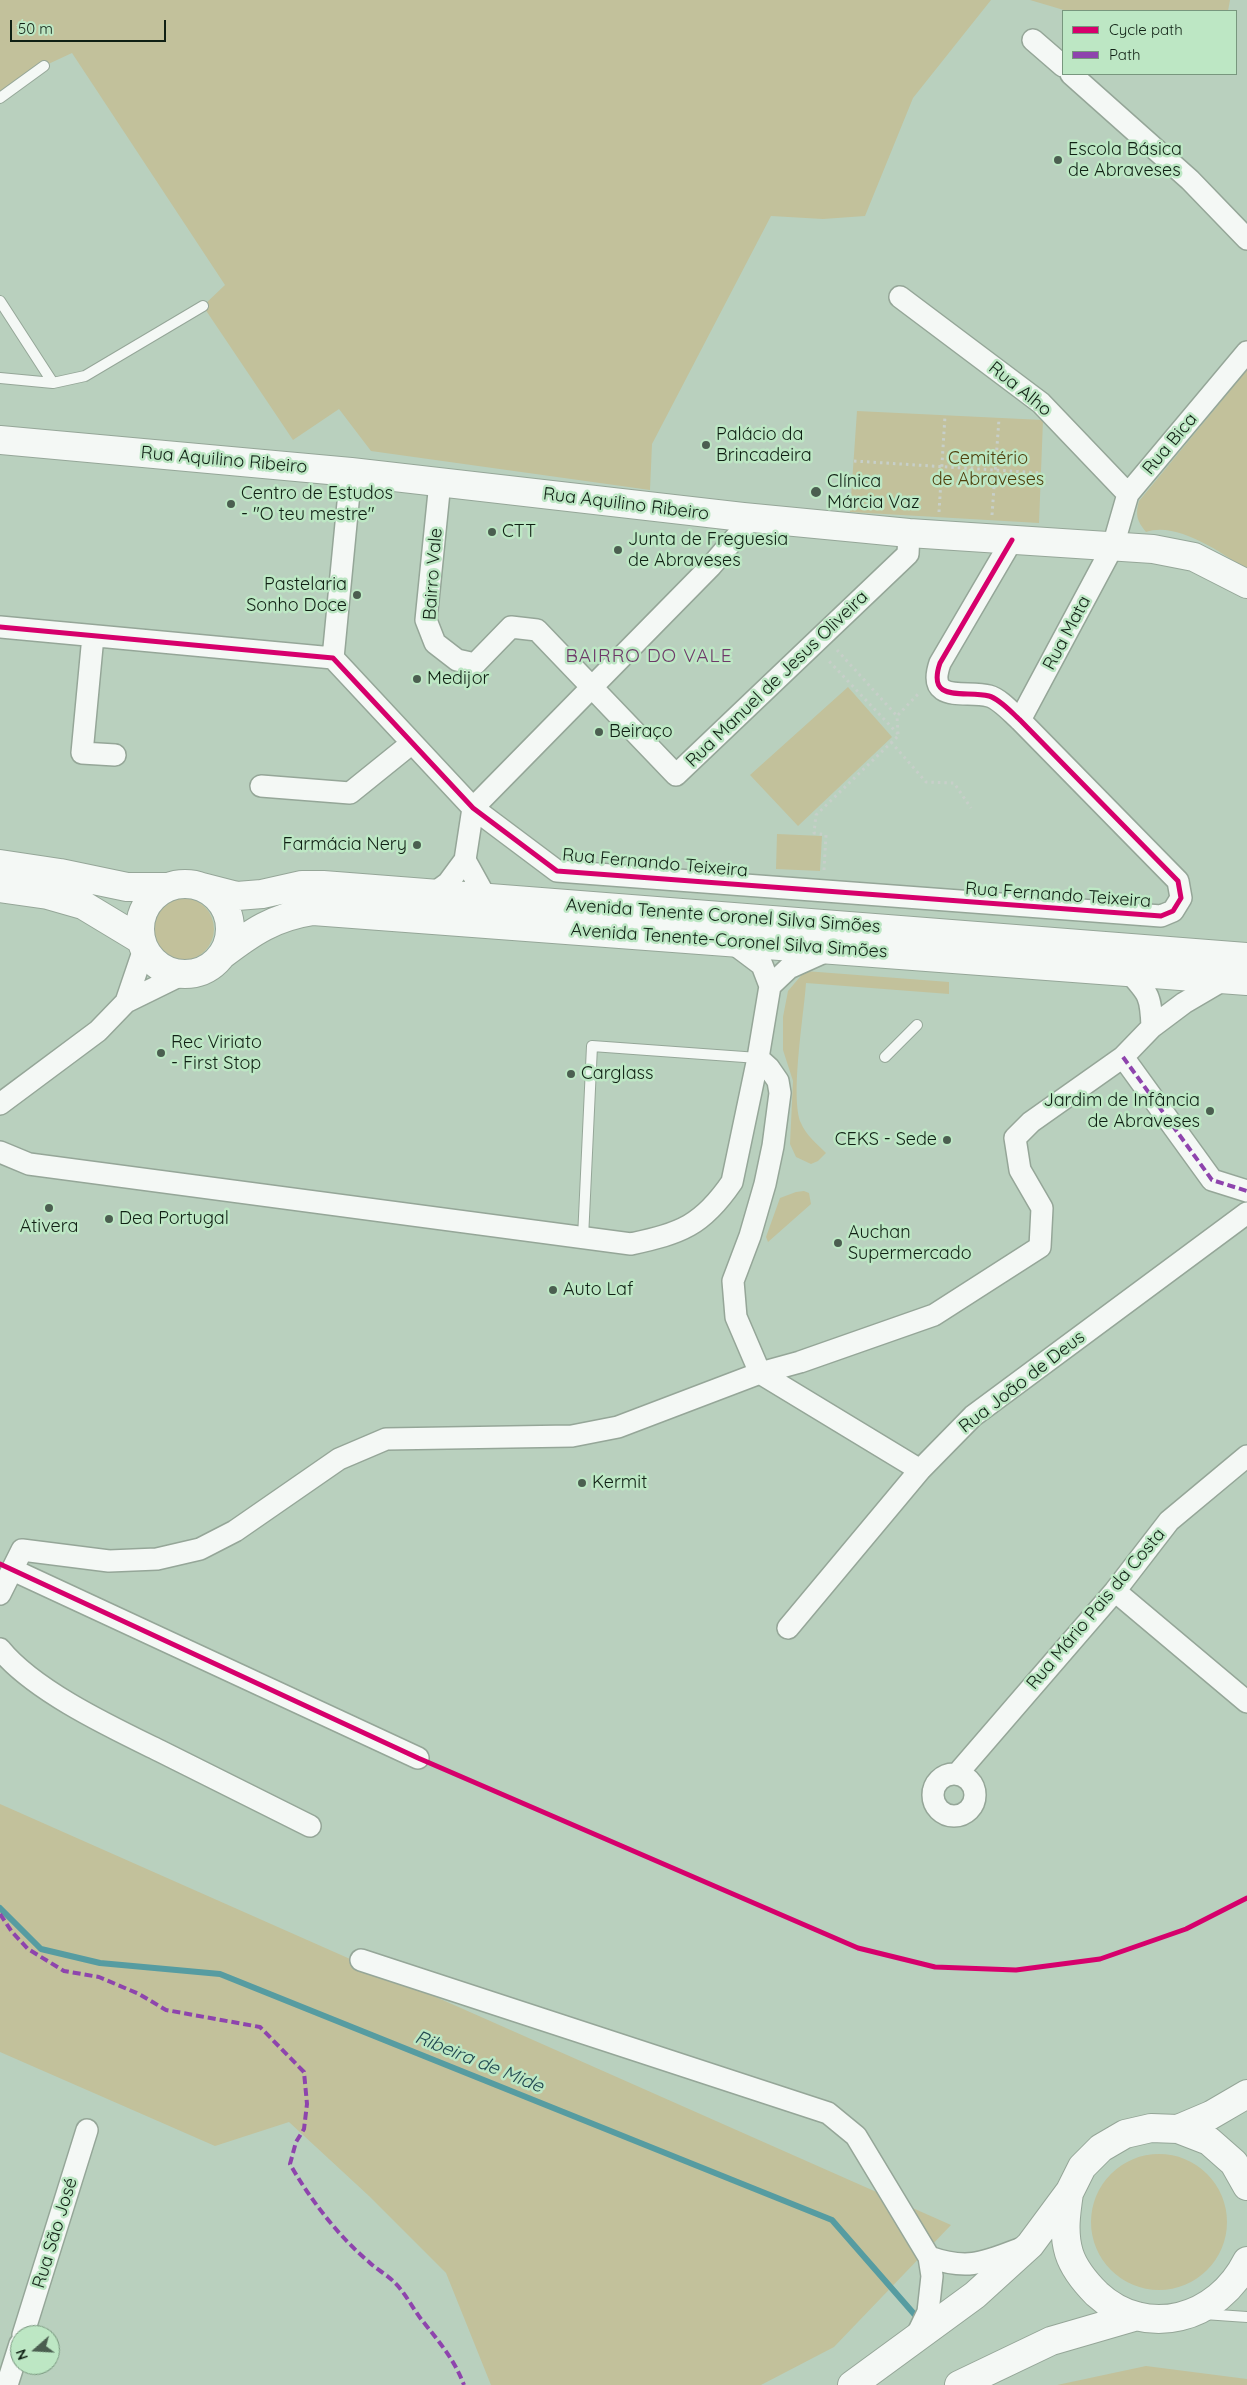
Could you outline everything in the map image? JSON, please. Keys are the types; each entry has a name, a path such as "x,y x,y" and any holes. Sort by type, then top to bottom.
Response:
{"main road":[{"name":"Rua Aquilino Ribeiro","path":"0,440 351,472 743,517 910,533 1153,549 1194,557 1247,584"},
{"path":"0,864 60,873 127,887 168,887 190,884 202,887 214,894 223,904 228,916 230,930 228,943 222,955 211,966 198,972 183,974 168,971 156,964 143,944 140,927 142,914 148,903 168,887"},
{"name":"Avenida Tenente Coronel Silva Simões","path":"202,887 237,896 262,894 302,885 1247,957"},
{"path":"0,888 48,895 83,905 143,944"},
{"name":"Avenida Tenente-Coronel Silva Simões","path":"222,955 253,932 269,923 289,914 313,910 1236,980"},
{"path":"1178,2129 1211,2115 1247,2094"},
{"path":"852,2385 975,2295 1030,2245 1070,2191 1082,2167 1101,2148 1125,2134 1151,2128 1178,2129 1209,2141 1234,2163 1247,2186"},
{"path":"1070,2191 1064,2223 1069,2254 1084,2282 1124,2319"},
{"path":"959,2385 1051,2341 1124,2319 1165,2319 1193,2313 1219,2299 1238,2279 1247,2261"}],"street":[{"path":"1033,40 1062,65"},
{"path":"1072,75 1190,180 1247,239"},
{"name":"Rua Alho","path":"900,297 1041,403 1128,494"},
{"name":"Rua Bica","path":"1113,546 1128,494 1247,352"},
{"path":"0,627 333,658 351,472"},
{"name":"Bairro Vale","path":"440,482 426,620 435,643 457,660 475,664 511,627 537,630 592,686"},
{"path":"433,894 448,883 465,860 473,808 711,566 743,529 743,517"},
{"name":"Rua Manuel de Jesus Oliveira","path":"592,686 676,775 908,554 910,533"},
{"path":"935,677 940,663 1012,540"},
{"name":"Rua Mata","path":"1020,720 1113,546"},
{"path":"94,636 82,752 115,755"},
{"name":"Rua Fernando Teixeira","path":"333,658 473,808 557,871 1161,916 1173,911 1181,898 1178,881 1020,720 991,696 946,692 938,685 935,677"},
{"path":"261,786 350,793 412,743"},
{"path":"465,860 486,898"},
{"path":"0,1152 29,1164 631,1244 674,1234 708,1213 732,1182 758,1058 770,986 762,965 730,941"},
{"path":"126,1002 143,944"},
{"path":"770,986 789,968 833,948"},
{"path":"1128,971 1144,989 1151,1001 1152,1027"},
{"path":"0,1104 98,1031 126,1002 183,974"},
{"path":"0,1594 22,1550 109,1561 156,1559 200,1549 235,1532 338,1459 386,1439 572,1436 618,1427 760,1373 800,1362 934,1314 1040,1247 1042,1208 1020,1170 1015,1138 1031,1122 1123,1057 1152,1027 1184,1003 1236,980"},
{"path":"1123,1057 1212,1180 1247,1191"},
{"path":"758,1058 769,1068 778,1081 780,1093 779,1106 765,1184 750,1236 733,1281 736,1317 760,1373 920,1470"},
{"name":"Rua João de Deus","path":"788,1628 920,1470 972,1416 1247,1213"},
{"name":"Rua Mário Pais da Costa","path":"957,1774 1115,1591 1168,1521 1247,1456"},
{"path":"13,1570 418,1758"},
{"path":"1115,1591 1247,1702"},
{"path":"0,1649 7,1658 50,1691 109,1726 310,1826"},
{"path":"361,1960 828,2113 856,2136 929,2257 932,2276 928,2312 915,2339"},
{"name":"Rua São José","path":"26,2325 87,2130"},
{"path":"929,2257 948,2264 978,2264 1030,2245"}],"lane":[{"path":"0,98 44,66"},
{"path":"0,302 53,384"},
{"path":"0,378 53,384 85,376 203,306"},
{"path":"885,1057 917,1025"},
{"path":"583,1238 592,1046 758,1058"},
{"path":"1193,2313 1247,2317"}],"path":[{"path":"938,518 945,416"},
{"path":"992,521 1000,419"},
{"path":"854,461 1041,473"},
{"path":"818,639 897,716 898,735 816,815 814,833 826,835 823,891"},
{"path":"818,639 898,735"},
{"path":"897,716 935,677"},
{"path":"891,742 926,782 954,783 971,808"}],"green space":[{"path":"0,0 991,0 913,98 865,216 823,219 771,216 652,444 650,490 371,451 339,409 293,440 203,306 225,285 72,53 44,66 0,98"},
{"path":"1030,0 1230,0 1228,10 1064,10"},
{"path":"1247,370 1247,570 1199,540 1171,531 1158,530 1146,532 1139,521 1137,510 1139,501"},
{"name":"Cemitério de Abraveses","path":"857,411 1043,420 1039,523 850,512"},
{"path":"848,687 892,737 798,826 750,775"},
{"path":"777,834 822,836 820,871 776,869"},
{"path":"183,898 200,903 205,907 209,912 214,929 209,946 205,951 200,955 183,960 166,955 161,951 157,946 152,929 157,912 161,907 166,903"},
{"path":"805,971 949,982 949,994 806,983 797,1075 798,1111 805,1131 826,1153 818,1161 811,1164 796,1157 790,1144 793,1081 783,1050 783,1017 788,991"},
{"path":"804,1191 809,1193 811,1204 768,1242 766,1237 780,1198"},
{"path":"0,1804 951,2225 834,2347 761,2385 491,2385 446,2273 369,2196 289,2122 215,2146 0,2052"},
{"path":"1159,2154 1185,2159 1197,2165 1207,2174 1216,2184 1222,2196 1227,2222 1222,2248 1216,2260 1207,2270 1197,2279 1185,2285 1159,2290 1133,2285 1121,2279 1111,2270 1102,2260 1096,2248 1091,2222 1096,2196 1102,2184 1111,2174 1121,2165 1133,2159"},
{"path":"1146,2366 1247,2379 1247,2385 1057,2385"}],"waterway":[{"name":"Ribeira de Mide","path":"0,1908 41,1949 100,1963 220,1974 832,2220 915,2315"}],"marked path":[{"path":"1123,1057 1212,1180 1247,1191"},
{"path":"0,1914 12,1932 28,1949 64,1971 99,1977 139,1994 166,2010 260,2027 304,2072 307,2104 304,2129 296,2142 290,2164 315,2203 336,2229 358,2252 390,2278 402,2291 447,2353 464,2385"}],"cycle path":[{"path":"0,627 333,658 473,808 557,871 1161,916 1173,911 1181,898 1178,881 1002,703 989,696 950,693 938,685 937,676 940,663 1012,540"},
{"path":"0,1564 418,1758 858,1948 935,1967 1016,1970 1100,1959 1186,1929 1247,1898"}],"place":[{"name":"Escola Básica de Abraveses","path":"1058,160"},
{"name":"Palácio da Brincadeira","path":"706,445"},
{"name":"Clínica Márcia Vaz","path":"816,492"},
{"name":"Centro de Estudos - \"O teu mestre\"","path":"231,504"},
{"name":"CTT","path":"492,532"},
{"name":"Junta de Freguesia de Abraveses","path":"618,550"},
{"name":"Pastelaria Sonho Doce","path":"357,595"},
{"name":"Medijor","path":"417,679"},
{"name":"Beiraço","path":"599,732"},
{"name":"Farmácia Nery","path":"417,845"},
{"name":"Rec Viriato - First Stop","path":"161,1053"},
{"name":"Carglass","path":"571,1074"},
{"name":"Jardim de Infância de Abraveses","path":"1210,1111"},
{"name":"CEKS - Sede","path":"947,1140"},
{"name":"Ativera","path":"49,1208"},
{"name":"Dea Portugal","path":"109,1219"},
{"name":"Auchan Supermercado","path":"838,1243"},
{"name":"Auto Laf","path":"553,1290"},
{"name":"Kermit","path":"582,1483"}],"district":[{"name":"BAIRRO DO VALE","path":"649,656"}]}
